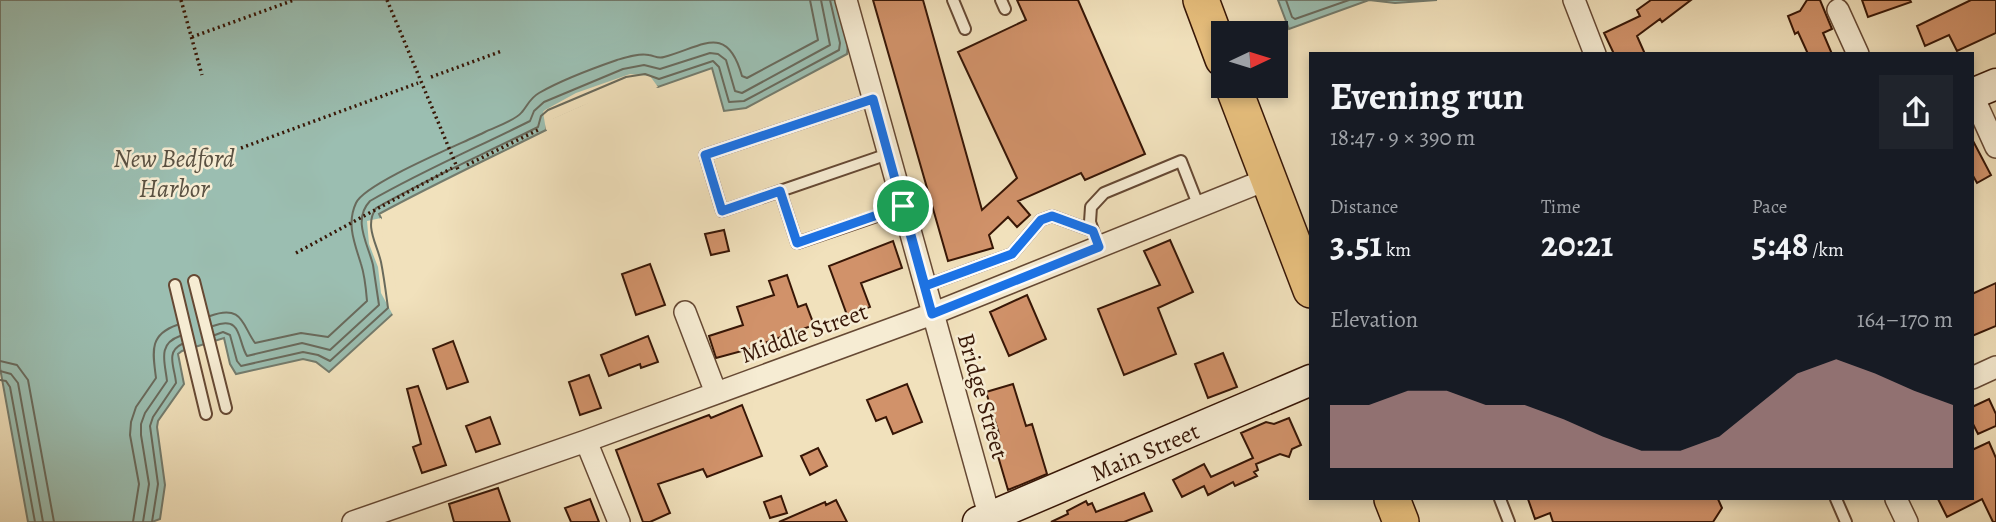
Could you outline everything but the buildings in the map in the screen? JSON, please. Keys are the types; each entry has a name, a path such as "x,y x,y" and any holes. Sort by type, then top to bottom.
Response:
{"highway":[{"path":"1238,98 1309,285"},
{"path":"1392,500 1401,522"}],"main road":[{"path":"1974,93 1996,84"},
{"name":"Main Street","path":"986,520 1309,381"}],"street":[{"path":"1574,0 1594,52"},
{"name":"Bridge Street","path":"848,2 986,520"},
{"path":"1838,10 1856,52"},
{"path":"1974,98 1996,147"},
{"name":"Middle Street","path":"353,522 586,441 932,314 1096,239 1199,207 1268,179"},
{"path":"685,312 716,393"},
{"path":"1974,377 1996,367"},
{"path":"586,441 619,522"},
{"path":"1896,500 1907,522"}],"lane":[{"path":"953,0 965,29"},
{"path":"873,99 705,155 722,211 888,154"},
{"path":"1096,239 1090,222 1091,207 1104,193 1181,161 1199,207"},
{"path":"780,191 797,243 903,206"},
{"path":"925,286 1012,254 1041,220 1052,216 1096,239"},
{"path":"194,281 226,408"},
{"path":"175,285 206,414"},
{"path":"1500,500 1509,522"},
{"path":"1836,500 1846,522"}],"path":[{"path":"181,0 202,75"},
{"path":"191,37 294,0"},
{"path":"388,0 457,169"},
{"path":"241,148 502,51"},
{"path":"431,77 439,75"},
{"path":"296,253 442,173 457,169 538,130"},
{"path":"467,165 476,160"}],"water":[{"name":"New Bedford Harbor","path":"0,0 836,0 848,43 847,54 746,108 724,111 712,68 658,87 645,81 628,84 547,120 546,130 379,214 381,218 378,222 397,310 329,372 316,362 303,359 236,374 230,364 224,338 182,351 178,354 184,384 158,421 157,427 165,485 160,519 152,522 28,522 0,368"},
{"path":"1278,0 1369,0 1289,29"},
{"path":"1369,0 1437,0 1395,3"}],"pier":[{"path":"630,74 650,76 658,87 645,84 629,88 582,106 553,119 550,128 546,130 545,110 576,93"},
{"path":"381,218 400,310 394,317 381,293 378,267 369,244 367,221"}],"route":[{"path":"903,206 797,243 780,191 722,211 705,155 873,99 903,206 932,314 1099,247 1093,231 1052,216 1041,220 1012,254 925,286 903,206"}]}
